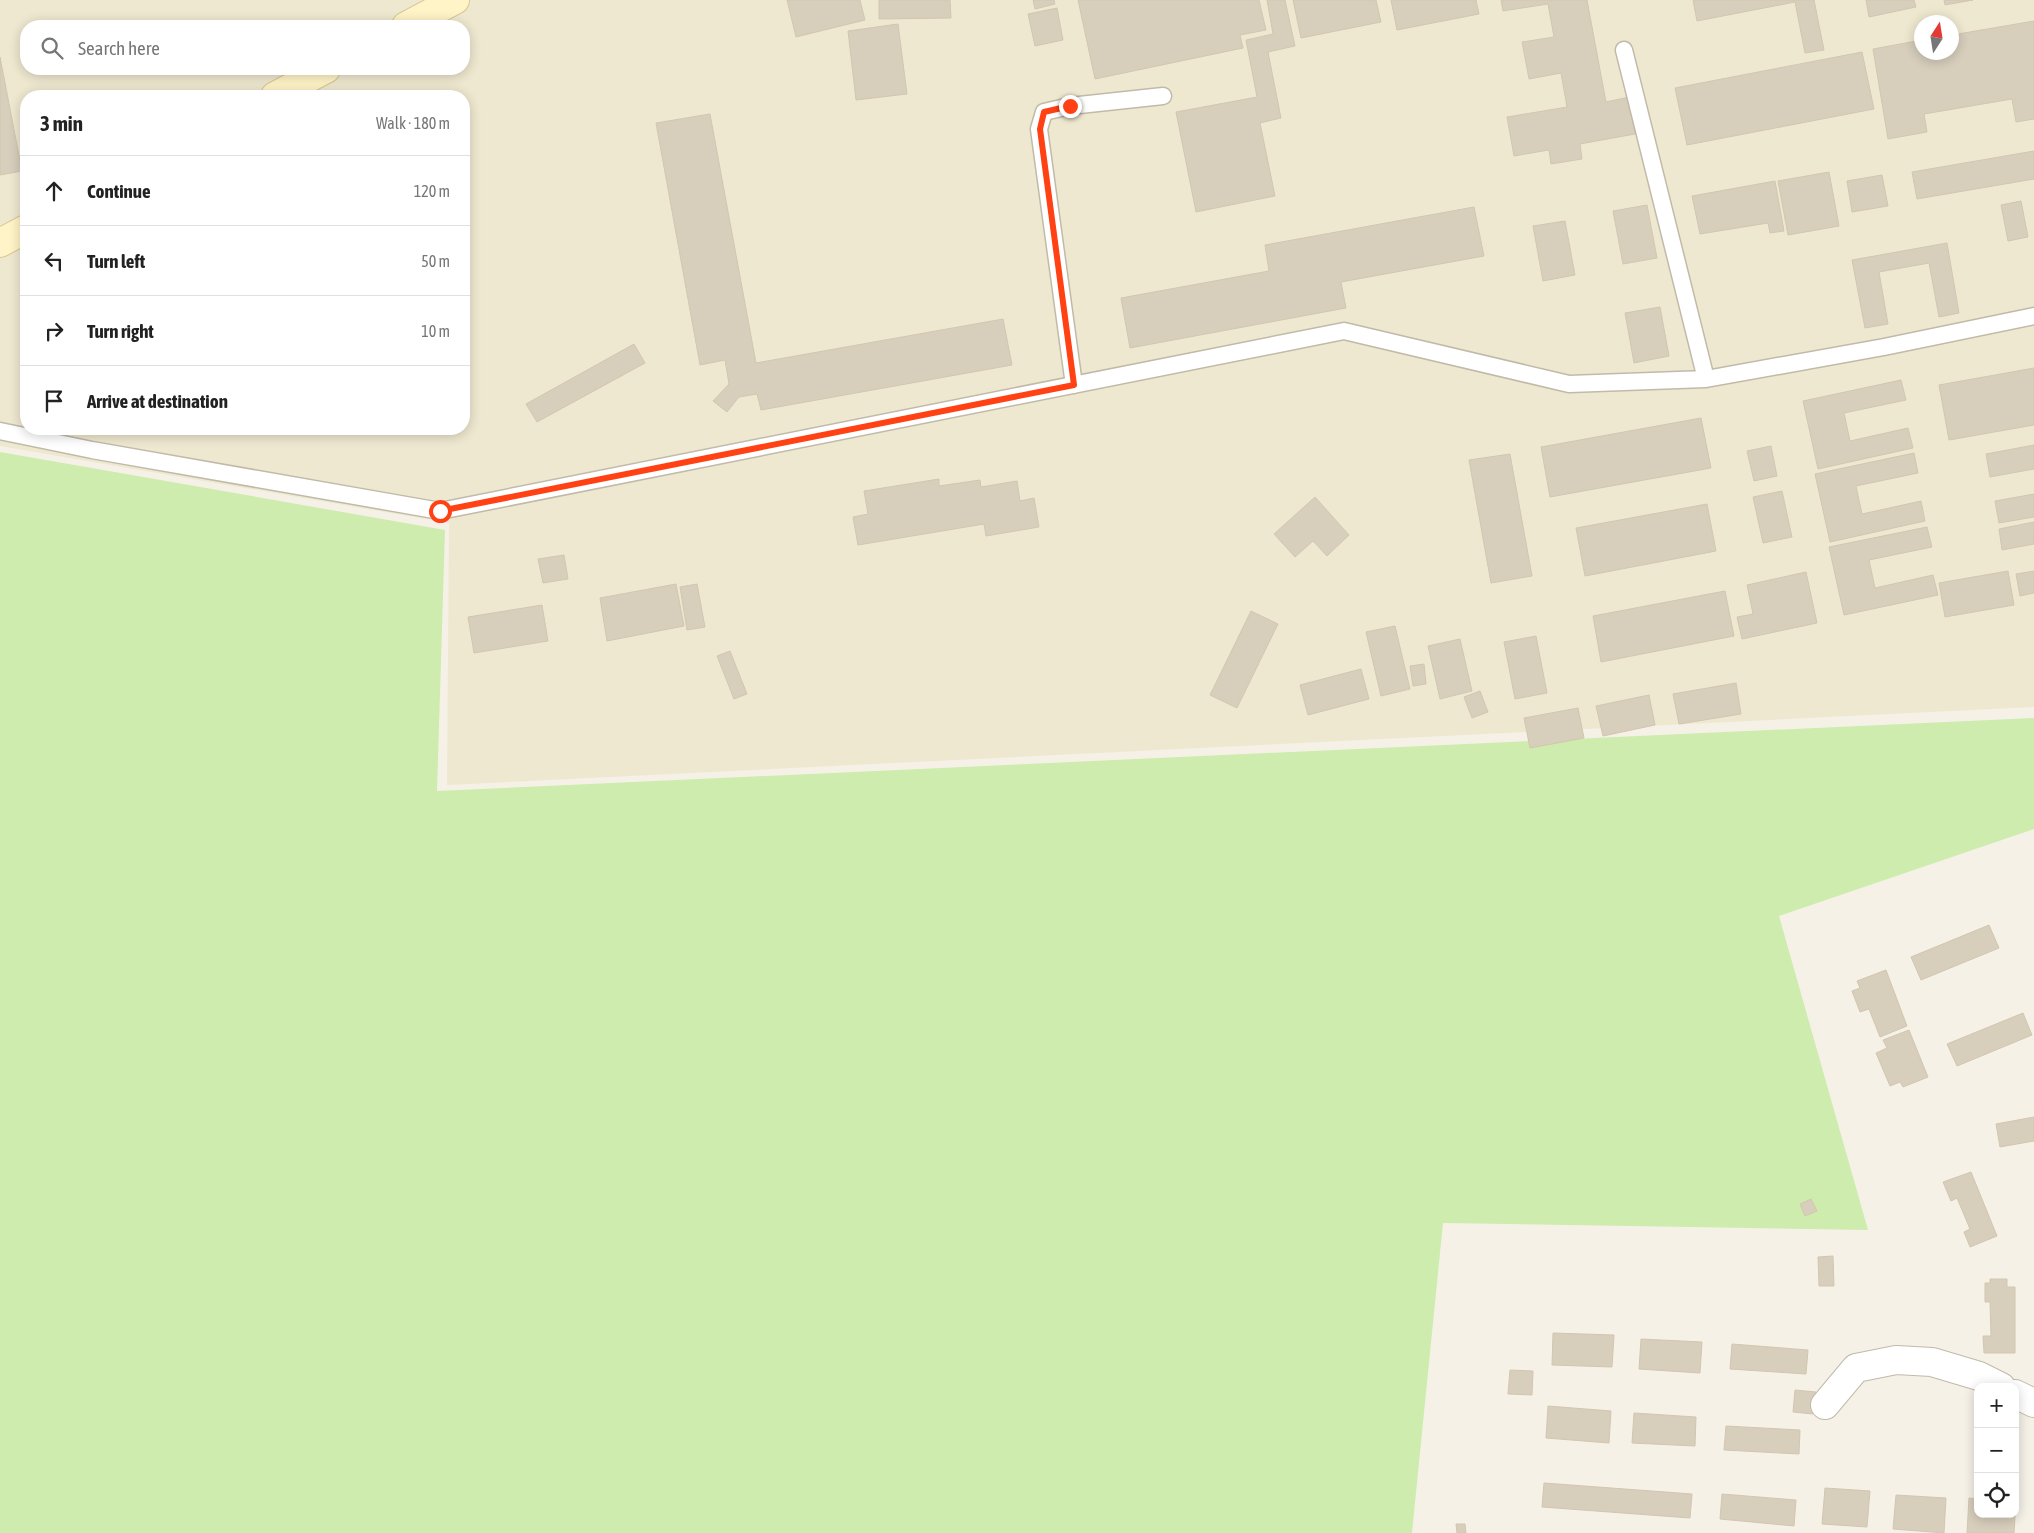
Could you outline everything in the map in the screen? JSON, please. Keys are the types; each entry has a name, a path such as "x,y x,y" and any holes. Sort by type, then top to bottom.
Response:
{"street":[{"path":"417,20 455,0"},
{"path":"286,90 315,75"},
{"path":"0,243 20,232"},
{"path":"1825,1405 1856,1368 1896,1360 1932,1362 1979,1376 1993,1383"},
{"path":"2019,1396 2034,1403"}],"lane":[{"path":"1624,50 1706,379"},
{"path":"1074,385 1040,129 1044,112 1070,106 1162,96"},
{"path":"0,431 92,450 440,511 1344,331 1569,384 1706,379 1884,347 2034,316"}],"shaded area":[{"path":"0,0 2034,0 2034,707 447,785 449,523 0,446"}],"green space":[{"path":"0,452 445,530 437,791 2034,718 2034,829 1779,916 1868,1230 1443,1223 1412,1533 0,1533"}],"building":[{"path":"787,0 860,0 865,20 796,37"},
{"path":"879,0 950,0 951,18 879,19"},
{"path":"1033,0 1054,0 1055,4 1035,9"},
{"path":"1078,0 1259,0 1266,30 1240,35 1243,48 1095,79"},
{"path":"1267,0 1285,0 1295,46 1268,52 1281,118 1260,123 1275,196 1196,212 1176,112 1257,97 1246,40 1273,34"},
{"path":"1293,0 1376,0 1381,22 1301,38"},
{"path":"1391,0 1476,0 1479,14 1397,30"},
{"path":"1501,0 1587,0 1606,102 1629,97 1635,134 1580,144 1582,159 1551,164 1549,150 1514,156 1507,117 1567,107 1561,73 1529,79 1522,42 1554,37 1548,4 1503,11"},
{"path":"1693,0 1814,0 1824,50 1805,53 1795,2 1697,21"},
{"path":"1866,0 1914,0 1916,7 1869,17"},
{"path":"1944,0 1973,0 1945,5"},
{"path":"1057,8 1063,40 1035,46 1028,14"},
{"path":"2034,21 2034,119 2016,122 2012,99 1924,114 1927,132 1888,139 1873,49 1914,41 1914,60 1959,60 1959,34"},
{"path":"898,24 907,94 856,100 848,31"},
{"path":"1862,52 1874,109 1687,145 1675,88"},
{"path":"0,57 20,161 20,171 0,175"},
{"path":"710,114 756,363 1003,319 1012,365 761,410 757,394 739,397 727,412 713,401 729,384 725,360 700,365 656,123"},
{"path":"2034,151 2034,179 1917,199 1912,172"},
{"path":"1829,172 1839,226 1788,235 1778,181"},
{"path":"1882,175 1888,206 1852,212 1847,181"},
{"path":"1775,181 1784,231 1770,233 1768,223 1700,234 1692,196"},
{"path":"2021,201 2028,237 2008,241 2001,205"},
{"path":"1647,205 1657,258 1623,264 1613,211"},
{"path":"1474,207 1484,256 1341,282 1346,308 1130,348 1121,298 1269,271 1265,245"},
{"path":"1565,221 1575,275 1543,281 1533,226"},
{"path":"1947,243 1959,313 1939,317 1929,263 1879,272 1888,324 1865,328 1852,260"},
{"path":"1660,307 1669,356 1634,363 1625,313"},
{"path":"634,344 645,363 537,422 526,404"},
{"path":"2034,368 2034,425 1949,440 1939,385"},
{"path":"1901,380 1906,400 1844,413 1850,441 1908,428 1913,448 1818,469 1803,401"},
{"path":"1701,418 1711,468 1550,497 1541,447"},
{"path":"2034,445 2034,469 1990,477 1986,454"},
{"path":"1771,446 1777,476 1754,481 1747,451"},
{"path":"1914,453 1918,473 1856,486 1862,514 1921,501 1925,521 1830,542 1815,474"},
{"path":"1510,454 1532,576 1491,583 1469,460"},
{"path":"939,479 939,486 980,480 981,487 1017,481 1020,501 1034,498 1039,527 986,536 984,524 858,545 853,517 868,514 864,491"},
{"path":"1782,491 1792,537 1763,543 1753,497"},
{"path":"2034,494 2034,517 1999,523 1995,501"},
{"path":"1315,497 1349,535 1327,556 1313,541 1295,557 1274,534"},
{"path":"1707,504 1716,551 1585,576 1576,528"},
{"path":"2034,522 2034,544 2002,550 1999,529"},
{"path":"1927,527 1932,547 1869,560 1875,588 1933,575 1938,595 1844,615 1829,547"},
{"path":"564,555 568,579 543,583 538,559"},
{"path":"2008,571 2014,605 1945,617 1939,583"},
{"path":"2034,571 2034,593 2020,596 2016,574"},
{"path":"1806,572 1817,623 1742,639 1737,617 1753,614 1747,585"},
{"path":"676,584 684,626 607,641 600,598"},
{"path":"697,584 705,627 687,630 680,587"},
{"path":"1725,591 1734,636 1601,662 1593,616"},
{"path":"542,605 548,641 474,653 468,617"},
{"path":"1251,611 1278,624 1237,708 1210,695"},
{"path":"1395,626 1410,689 1381,696 1366,632"},
{"path":"1536,636 1547,693 1515,699 1504,642"},
{"path":"1460,639 1472,691 1440,699 1428,646"},
{"path":"730,651 747,694 734,699 717,656"},
{"path":"1424,664 1426,684 1413,686 1410,666"},
{"path":"1361,669 1369,699 1308,715 1300,685"},
{"path":"1736,683 1741,714 1679,724 1673,694"},
{"path":"1480,691 1488,712 1472,718 1464,697"},
{"path":"1649,695 1655,725 1603,736 1596,706"},
{"path":"1578,708 1584,738 1530,748 1524,718"},
{"path":"1989,925 1999,948 1921,980 1911,957"},
{"path":"1886,970 1907,1026 1880,1037 1869,1009 1860,1012 1852,991 1860,988 1857,981"},
{"path":"2023,1013 2032,1035 1957,1066 1947,1044"},
{"path":"1909,1030 1928,1077 1903,1087 1900,1082 1890,1086 1876,1053 1887,1048 1883,1040"},
{"path":"2034,1117 2034,1141 2000,1147 1996,1124"},
{"path":"1971,1172 1997,1236 1970,1247 1964,1232 1970,1229 1957,1198 1951,1201 1943,1182"},
{"path":"1811,1199 1817,1211 1805,1216 1800,1204"},
{"path":"1833,1256 1834,1286 1819,1286 1818,1257"},
{"path":"1990,1279 2007,1279 2007,1287 2015,1287 2015,1353 1984,1353 1983,1336 1991,1336 1990,1302 1985,1302 1985,1283 1990,1283"},
{"path":"1553,1333 1614,1335 1612,1367 1552,1365"},
{"path":"1641,1339 1702,1342 1700,1373 1639,1369"},
{"path":"1732,1344 1808,1350 1806,1374 1730,1369"},
{"path":"1510,1370 1533,1371 1532,1395 1508,1394"},
{"path":"1795,1390 1816,1392 1813,1414 1793,1412"},
{"path":"1548,1406 1611,1411 1609,1443 1546,1438"},
{"path":"1634,1413 1696,1417 1695,1446 1632,1443"},
{"path":"1726,1426 1800,1430 1799,1454 1724,1450"},
{"path":"1544,1483 1692,1494 1690,1518 1542,1507"},
{"path":"1825,1488 1870,1491 1867,1527 1822,1524"},
{"path":"1722,1494 1796,1500 1794,1526 1720,1519"},
{"path":"1896,1495 1946,1498 1944,1533 1893,1529"},
{"path":"1969,1498 1974,1499 1974,1518 2015,1518 2014,1533 1967,1533"},
{"path":"1456,1524 1465,1524 1466,1533 1457,1533"}],"route":[{"path":"440,511 1074,385 1040,129 1044,112 1070,106"}]}
